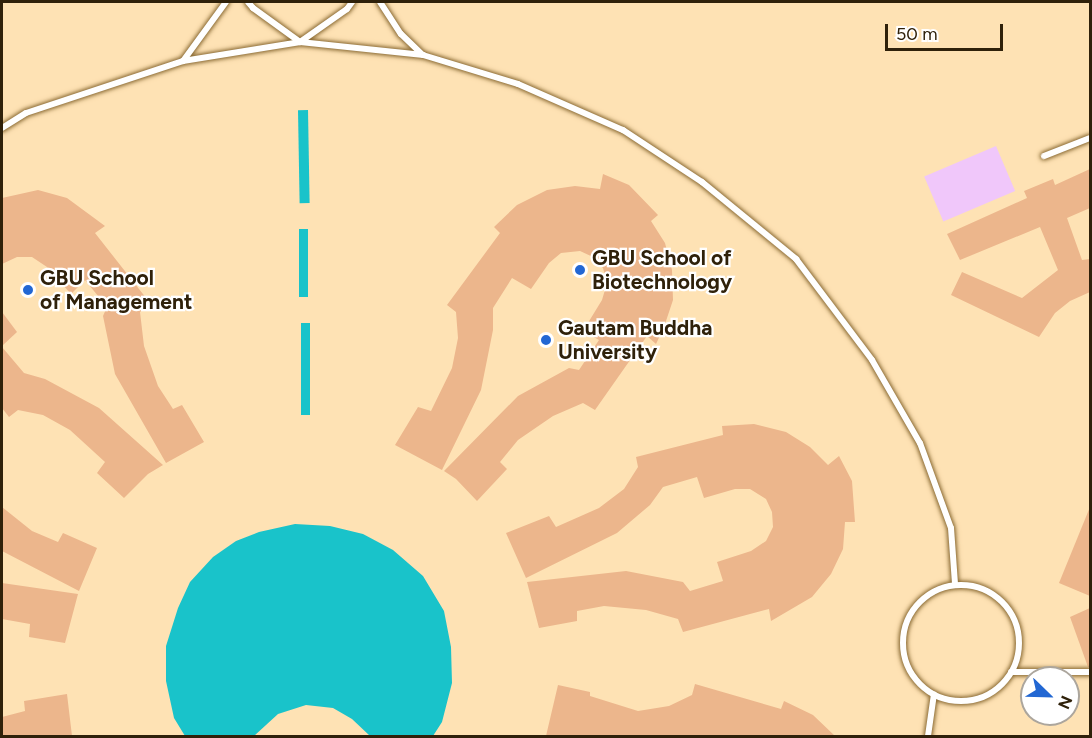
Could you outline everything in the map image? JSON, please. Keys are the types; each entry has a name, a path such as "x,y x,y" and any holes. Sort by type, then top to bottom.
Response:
{"lane":[{"path":"183,61 226,2"},
{"path":"248,2 300,42"},
{"path":"300,42 347,9 352,2"},
{"path":"380,2 401,34 423,55"},
{"path":"3,125 26,113 183,61 300,42 423,55 518,84 623,130 702,182 796,259 872,360 920,443 951,528 955,585"},
{"path":"1044,156 1090,138"},
{"path":"955,585 974,585 998,597 1013,616 1019,636 1018,658 1011,672 992,693 968,701 949,700 925,689 910,671 903,650 904,630 915,606 938,589 955,585"},
{"path":"1011,672 1090,672"},
{"path":"928,736 934,693"}],"shaded area":[{"path":"996,146 1015,191 943,222 924,176"}],"water":[{"path":"298,110 308,110 310,203 300,203"},
{"path":"299,229 308,229 308,297 299,297"},
{"path":"301,323 310,323 310,415 301,415"},
{"path":"295,524 330,526 363,534 393,550 423,576 444,611 451,647 452,683 442,722 433,736 370,736 352,719 333,708 306,705 278,714 254,736 185,736 174,718 166,681 166,646 178,608 190,582 213,557 236,541 259,532"}],"building":[{"path":"1090,169 1090,208 1067,218 1082,260 1090,259 1090,292 1070,301 1055,313 1039,337 951,295 962,272 1022,298 1058,270 1040,227 960,260 947,234 1027,198 1024,191 1053,179 1055,185"},
{"path":"603,174 629,185 658,215 651,221 665,243 672,270 673,300 664,327 656,344 647,336 595,410 583,403 553,416 518,440 500,462 507,469 477,501 456,479 444,471 518,396 569,368 579,370 599,340 583,331 602,300 607,283 603,268 593,257 580,251 561,253 549,263 531,289 512,278 493,308 493,330 481,390 442,470 395,445 418,407 431,411 452,368 458,338 456,312 447,305 500,233 494,227 517,205 547,190 575,186 600,189"},
{"path":"38,190 67,198 105,226 95,233 150,303 140,312 144,346 158,386 173,409 182,405 204,442 166,463 115,374 103,316 107,307 85,280 71,294 47,267 32,257 17,257 2,264 2,198"},
{"path":"2,312 17,332 2,346"},
{"path":"2,347 24,373 45,379 99,408 163,465 148,474 124,498 97,473 105,462 70,430 43,415 18,410 9,417 2,408"},
{"path":"754,424 786,432 810,447 828,465 839,456 852,481 855,522 845,522 843,549 831,574 812,597 771,621 769,609 683,632 678,619 646,610 604,606 577,611 577,621 539,628 527,582 626,571 683,582 690,591 723,581 717,562 751,551 766,541 773,527 772,512 766,499 750,489 735,489 704,498 697,477 663,487 650,505 617,533 526,578 506,533 549,516 556,527 599,508 624,489 638,467 636,457 723,435 722,426"},
{"path":"2,507 32,531 58,542 63,533 97,548 79,591 2,551"},
{"path":"1090,507 1090,596 1059,583"},
{"path":"2,583 78,594 65,643 29,637 30,624 2,619"},
{"path":"1090,608 1090,667 1088,667 1070,617"},
{"path":"695,684 781,709 784,701 813,715 835,736 546,736 558,685 590,692 590,696 638,711 669,706 692,695"},
{"path":"67,694 72,736 2,736 2,717 25,711 24,701"}],"place":[{"name":"GBU School of Biotechnology","path":"580,270"},
{"name":"GBU School of Management","path":"28,290"},
{"name":"Gautam Buddha University","path":"546,340"}]}
